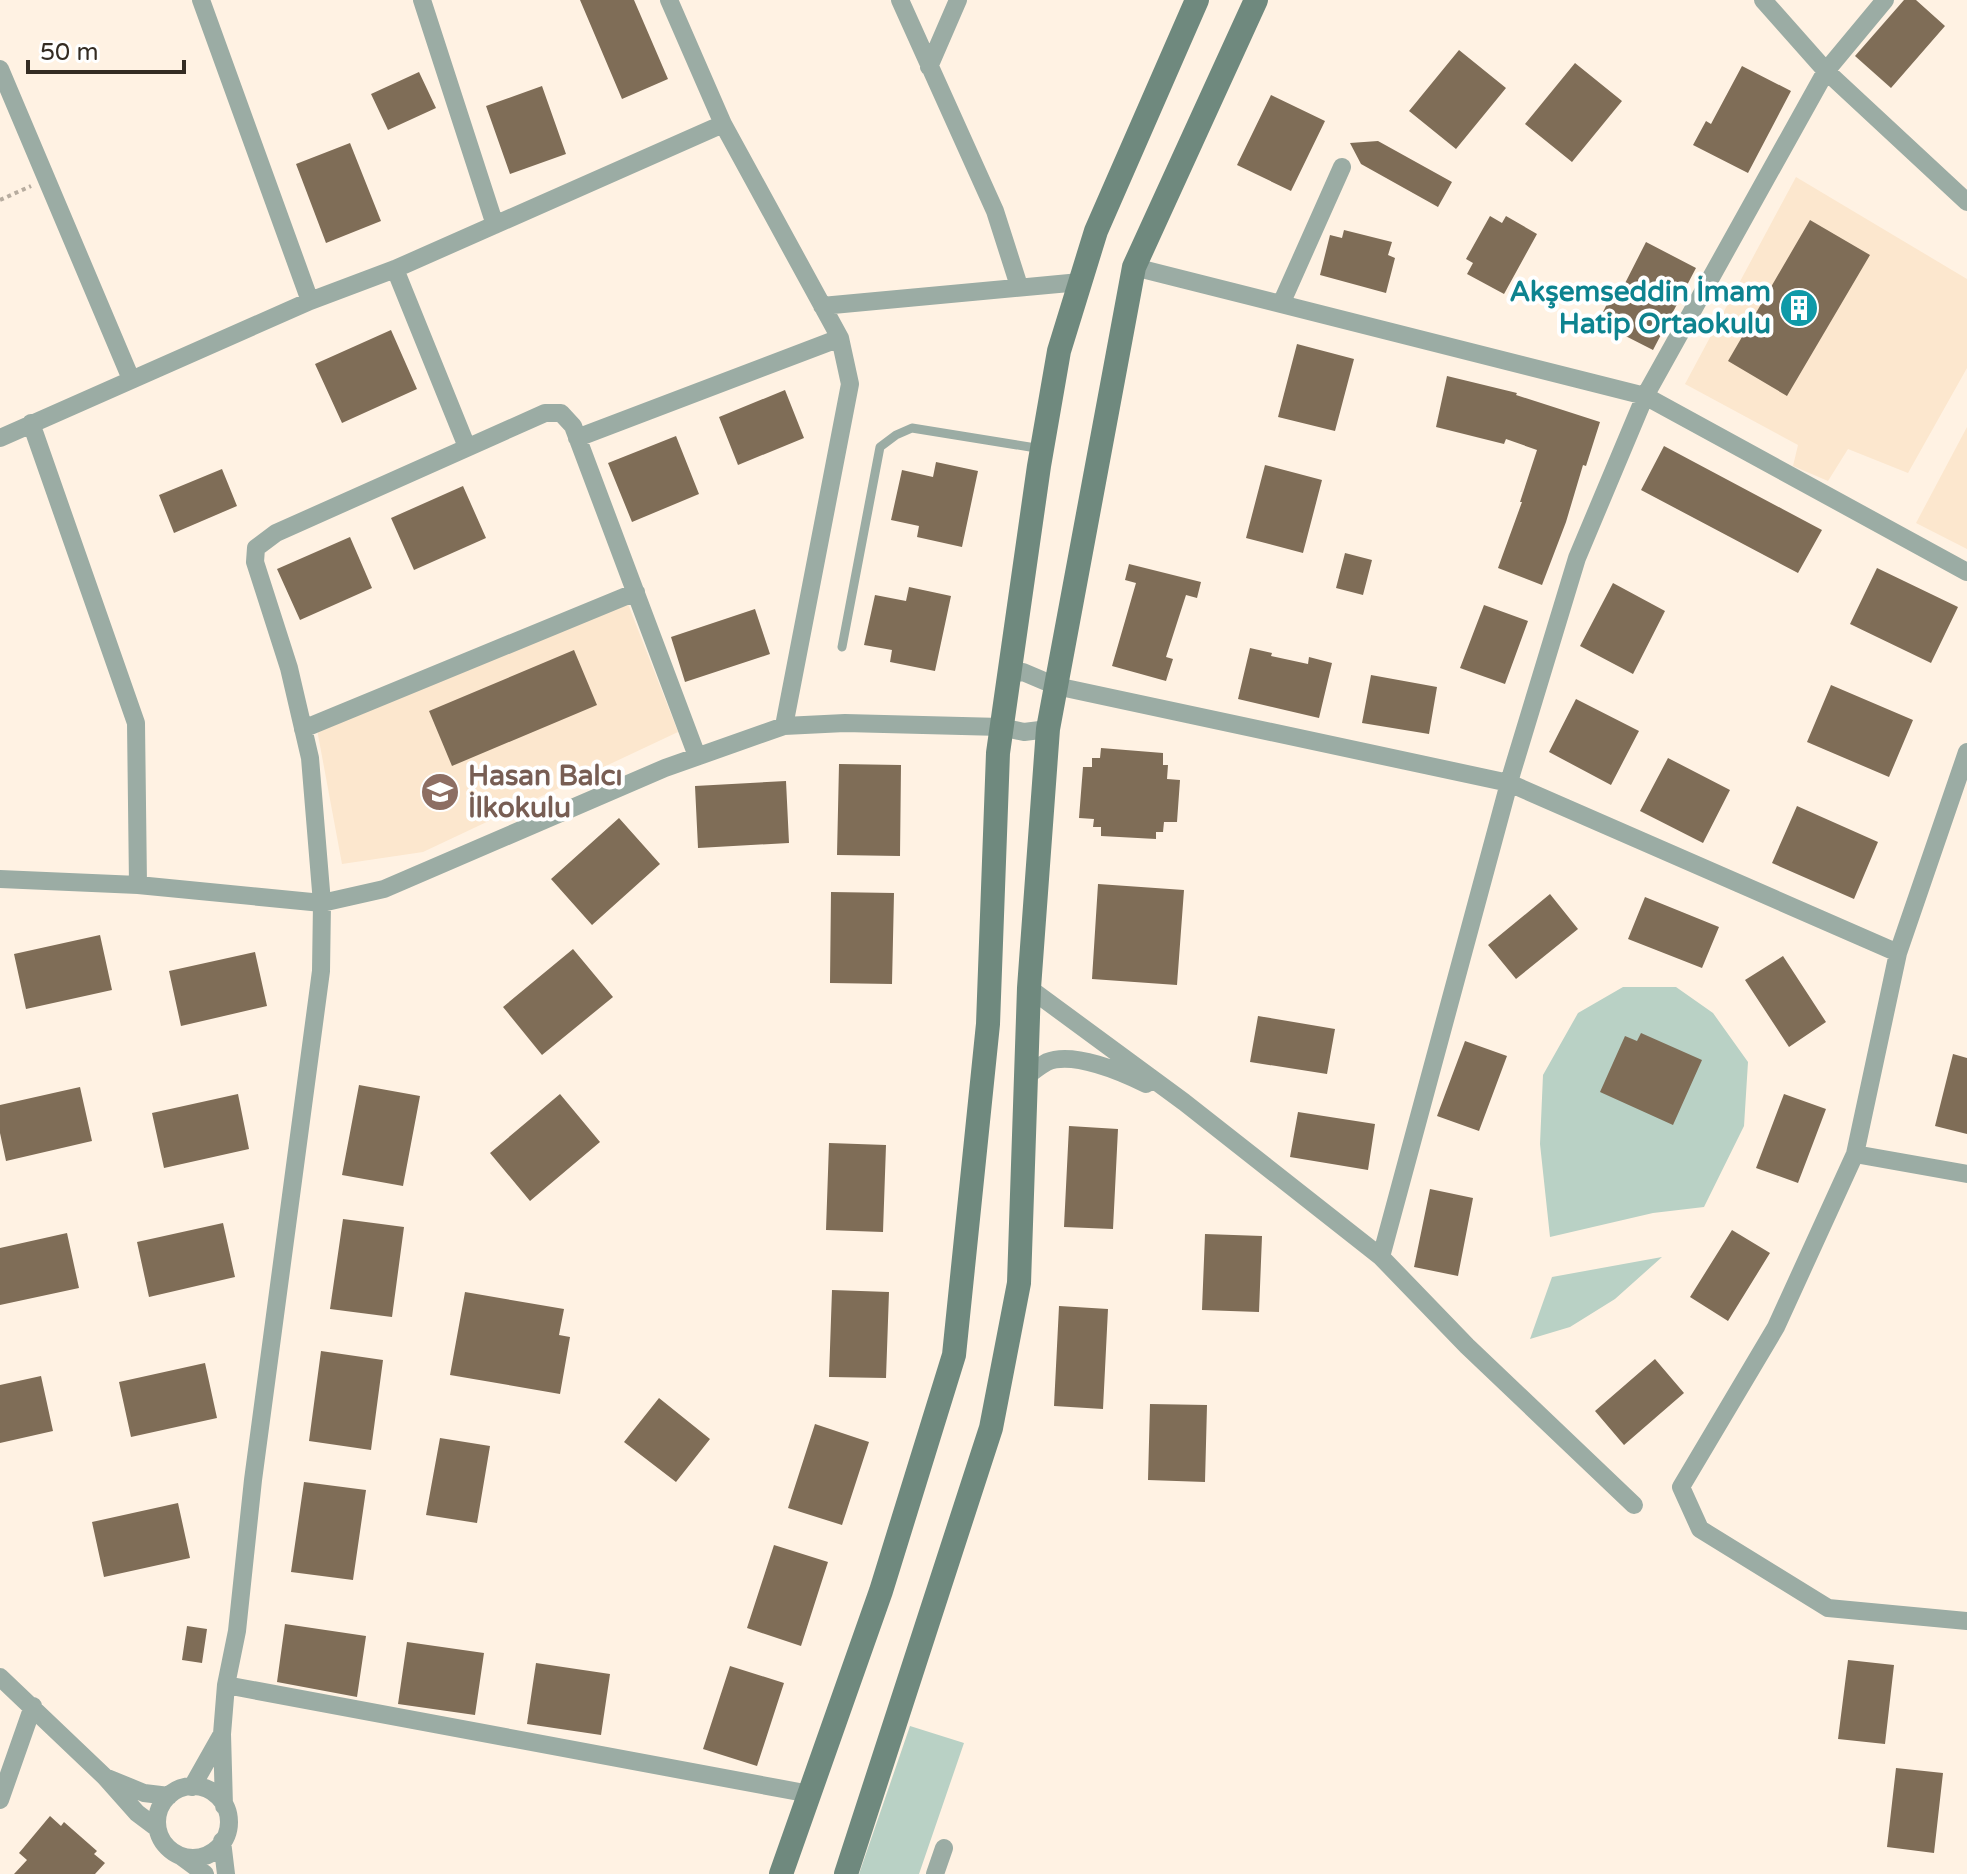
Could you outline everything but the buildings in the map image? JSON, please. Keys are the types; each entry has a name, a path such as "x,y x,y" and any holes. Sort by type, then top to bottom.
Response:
{"main road":[{"path":"781,1874 881,1591 954,1355 988,1024 998,753 1059,351 1096,231 1197,0"},
{"path":"846,1874 991,1428 1019,1283 1029,988 1048,729 1134,267 1256,0"}],"street":[{"path":"201,0 310,301"},
{"path":"422,0 495,225"},
{"path":"669,0 723,124 840,338 850,384 784,726"},
{"path":"900,0 995,211 1019,286"},
{"path":"929,67 958,0"},
{"path":"1763,0 1826,71 1967,202"},
{"path":"1381,1257 1509,783 1577,558 1645,396 1826,71 1885,0"},
{"path":"0,69 131,379"},
{"path":"0,438 723,124"},
{"path":"1281,304 1342,167"},
{"path":"1134,267 1645,396 1967,572"},
{"path":"395,269 467,447"},
{"path":"822,306 1080,282"},
{"path":"577,438 840,338"},
{"path":"182,1857 208,1855 222,1841 229,1823 224,1806 222,1734 226,1685 237,1631 253,1480 321,971 322,903 310,758 289,668 255,562 256,548 276,533 467,447 545,413 561,413 573,426 697,756"},
{"path":"31,423 136,723 138,885"},
{"path":"303,729 636,592"},
{"path":"1009,674 1023,672 1056,686 1509,783 1898,953"},
{"path":"0,879 138,885 322,903 384,889 665,768 784,726 845,723 1001,727 1024,732 1048,729"},
{"path":"1967,752 1898,953 1855,1154 1776,1327 1681,1487 1700,1529 1828,1608 1967,1621"},
{"path":"1029,988 1184,1102 1381,1257 1467,1346 1634,1505"},
{"path":"1026,1077 1049,1061 1079,1060 1126,1074 1184,1102"},
{"path":"1855,1154 1967,1174"},
{"path":"0,1677 105,1777 130,1806 157,1828"},
{"path":"226,1685 810,1794"},
{"path":"0,1800 33,1706"},
{"path":"192,1787 222,1734"},
{"path":"105,1777 144,1793 169,1796"},
{"path":"205,1874 170,1851 157,1828 157,1815 169,1796 184,1788 210,1790 224,1806"},
{"path":"222,1841 226,1874"},
{"path":"935,1874 944,1848"}],"lane":[{"path":"842,647 880,447 912,428 1042,449"}],"path":[{"path":"0,200 47,179"}],"shaded area":[{"path":"1796,177 1967,279 1967,368 1908,473 1848,449 1828,481 1793,466 1798,445 1685,384"},
{"path":"1967,427 1967,549 1916,523"},
{"name":"Hasan Balcı İlkokulu","path":"628,604 678,732 423,852 342,864 316,724"}],"green space":[{"path":"1623,987 1676,987 1713,1013 1748,1062 1744,1126 1704,1207 1653,1213 1550,1237 1540,1144 1543,1075 1578,1013"},
{"path":"1662,1257 1615,1299 1570,1327 1530,1339 1552,1277"},
{"path":"910,1726 964,1743 919,1874 859,1874"}],"place":[{"name":"Akşemseddin İmam Hatip Ortaokulu","path":"1799,308"},
{"name":"Hasan Balcı İlkokulu","path":"440,792"}]}
